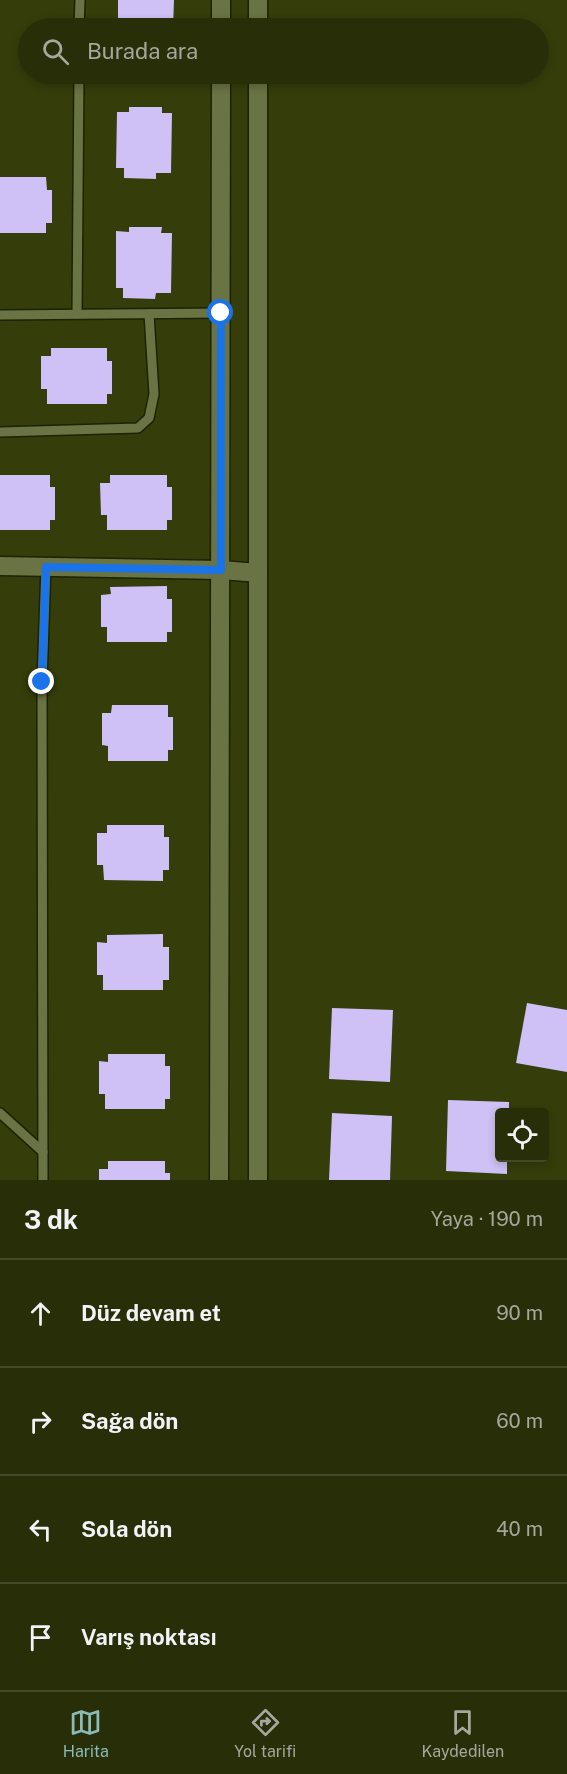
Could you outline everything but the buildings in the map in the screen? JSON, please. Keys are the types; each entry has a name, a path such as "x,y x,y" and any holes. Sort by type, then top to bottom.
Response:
{"street":[{"path":"221,0 221,18"},
{"path":"258,0 258,18"},
{"path":"219,1180 221,84"},
{"path":"258,84 258,1180"},
{"path":"0,566 221,570 258,573"}],"lane":[{"path":"79,18 80,0"},
{"path":"77,314 79,84"},
{"path":"0,315 221,313"},
{"path":"0,432 138,428 149,418 153,394 148,314"},
{"path":"43,1180 42,682 46,567"},
{"path":"0,1113 43,1152"}],"route":[{"path":"42,682 46,567 221,570 221,313"}]}
